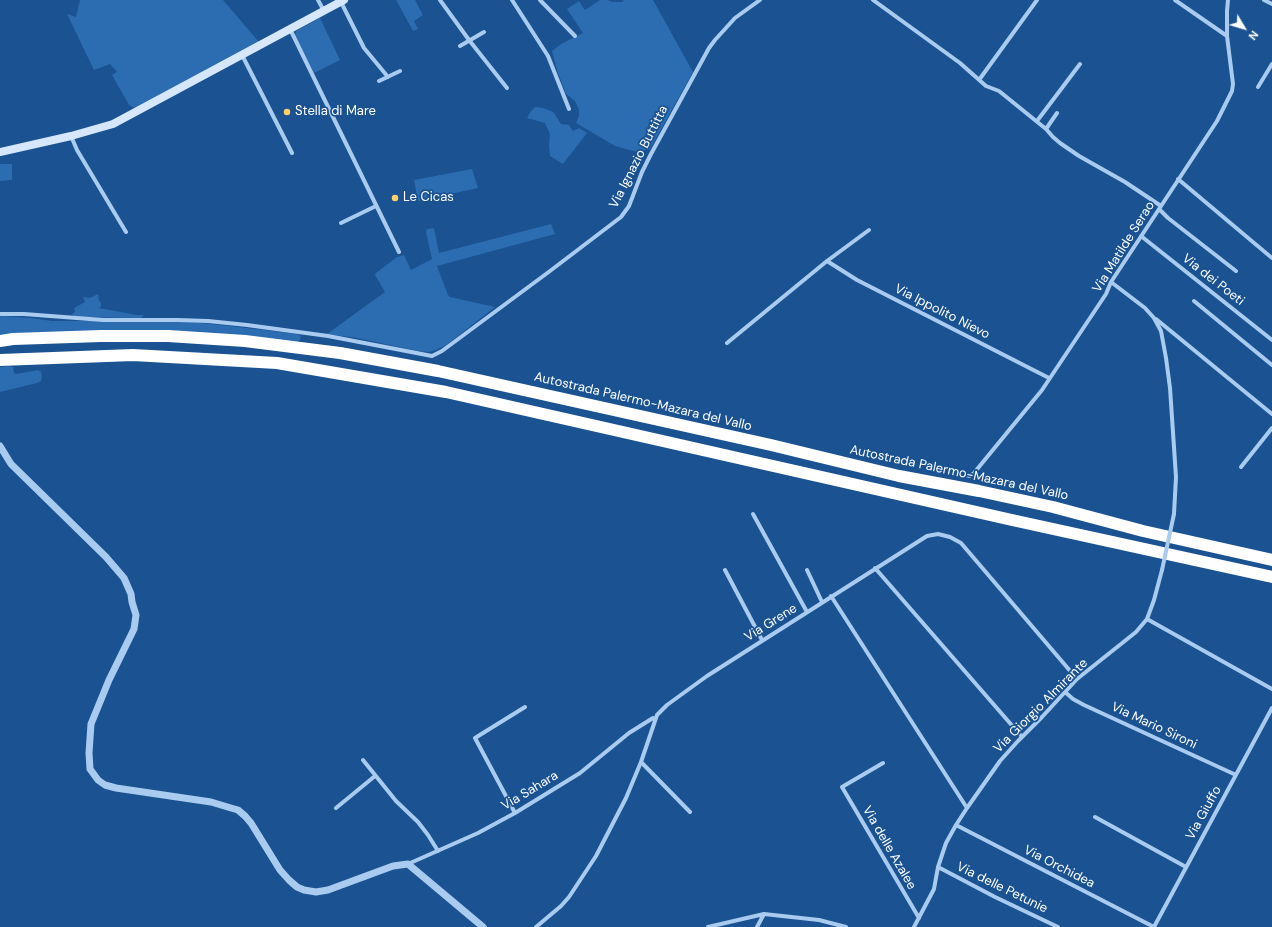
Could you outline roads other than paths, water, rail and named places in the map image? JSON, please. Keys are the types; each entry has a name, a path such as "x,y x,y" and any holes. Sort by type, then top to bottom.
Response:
{"highway":[{"name":"Autostrada Palermo-Mazara del Vallo","path":"0,342 13,339 101,336 168,336 245,341 340,353 446,372 764,443 899,476 1053,507 1143,531 1272,560"},
{"path":"0,360 132,355 277,363 446,392 1012,520 1272,577"}],"main road":[{"path":"1,151 71,136 113,124 342,1"}],"street":[{"path":"318,0 324,11"},
{"path":"440,0 507,88"},
{"path":"512,0 548,56 569,109"},
{"path":"540,0 575,36"},
{"name":"Via Ignazio Buttitta","path":"0,314 24,314 102,320 208,321 328,336 432,356 442,351 621,217 629,206 642,172 651,154 709,48 736,18 760,0"},
{"path":"873,0 960,63 986,86 999,91 1037,121 1060,143 1125,182 1160,208 1168,218 1236,271"},
{"path":"979,80 1037,0"},
{"path":"1175,0 1227,36"},
{"name":"Via Matilde Serao","path":"966,475 970,476 974,473 1042,390 1106,294 1111,282 1217,121 1232,91 1233,84 1227,36 1226,11 1228,0"},
{"path":"1264,0 1272,4"},
{"path":"342,1 364,48 388,77"},
{"path":"290,29 399,252"},
{"path":"460,46 484,32"},
{"path":"239,57 292,153"},
{"path":"1037,121 1080,64"},
{"path":"1258,87 1272,64"},
{"path":"379,81 400,71"},
{"path":"1046,129 1057,113"},
{"path":"71,136 77,150 126,232"},
{"path":"1178,179 1272,258"},
{"path":"342,223 376,206"},
{"path":"728,343 827,261 870,230"},
{"name":"Via dei Poeti","path":"1141,236 1272,340"},
{"name":"Via Ippolito Nievo","path":"827,261 857,280 1049,378"},
{"path":"1111,282 1145,308 1154,318 1272,414"},
{"path":"1194,301 1272,365"},
{"path":"1154,318 1161,331 1166,358 1170,388 1176,477 1174,514 1162,570 1147,619 1272,689"},
{"path":"1241,466 1272,428"},
{"path":"0,446 11,464 106,557 124,578 131,594 136,615 134,629 109,680 91,724 89,753 90,769 98,780 105,785 116,788 211,802 238,810 251,822 280,870 296,887 304,890 316,892 328,890 393,866 408,864 483,927"},
{"path":"753,514 807,612"},
{"name":"Via Grene","path":"536,927 561,906 569,897 596,856 626,798 641,762 657,715 667,705 707,676 762,640 927,536 938,534 950,537 961,544 1077,679"},
{"path":"875,568 1022,737"},
{"path":"724,570 762,640"},
{"path":"807,570 822,602"},
{"path":"831,596 967,808"},
{"name":"Via Giorgio Almirante","path":"914,927 934,889 938,868 946,843 967,808 1000,761 1077,679 1136,632 1147,619"},
{"name":"Via Mario Sironi","path":"1065,692 1073,699 1084,705 1236,775"},
{"path":"515,813 475,738 525,707"},
{"name":"Via Giuffo","path":"1154,927 1272,708"},
{"name":"Via Sahara","path":"408,864 478,833 515,813 580,773 629,733 653,718"},
{"path":"363,760 396,801 418,822 438,851"},
{"path":"641,762 690,812"},
{"name":"Via delle Azalee","path":"883,763 842,787 919,918"},
{"path":"336,808 375,776"},
{"path":"1095,817 1186,867"},
{"name":"Via Orchidea","path":"956,825 1154,927"},
{"name":"Via delle Petunie","path":"938,868 1058,927"},
{"path":"757,927 764,914"},
{"path":"708,927 764,914 819,920 846,927"}],"place":[{"name":"Stella di Mare","path":"287,112"},
{"name":"Le Cicas","path":"395,198"}]}
